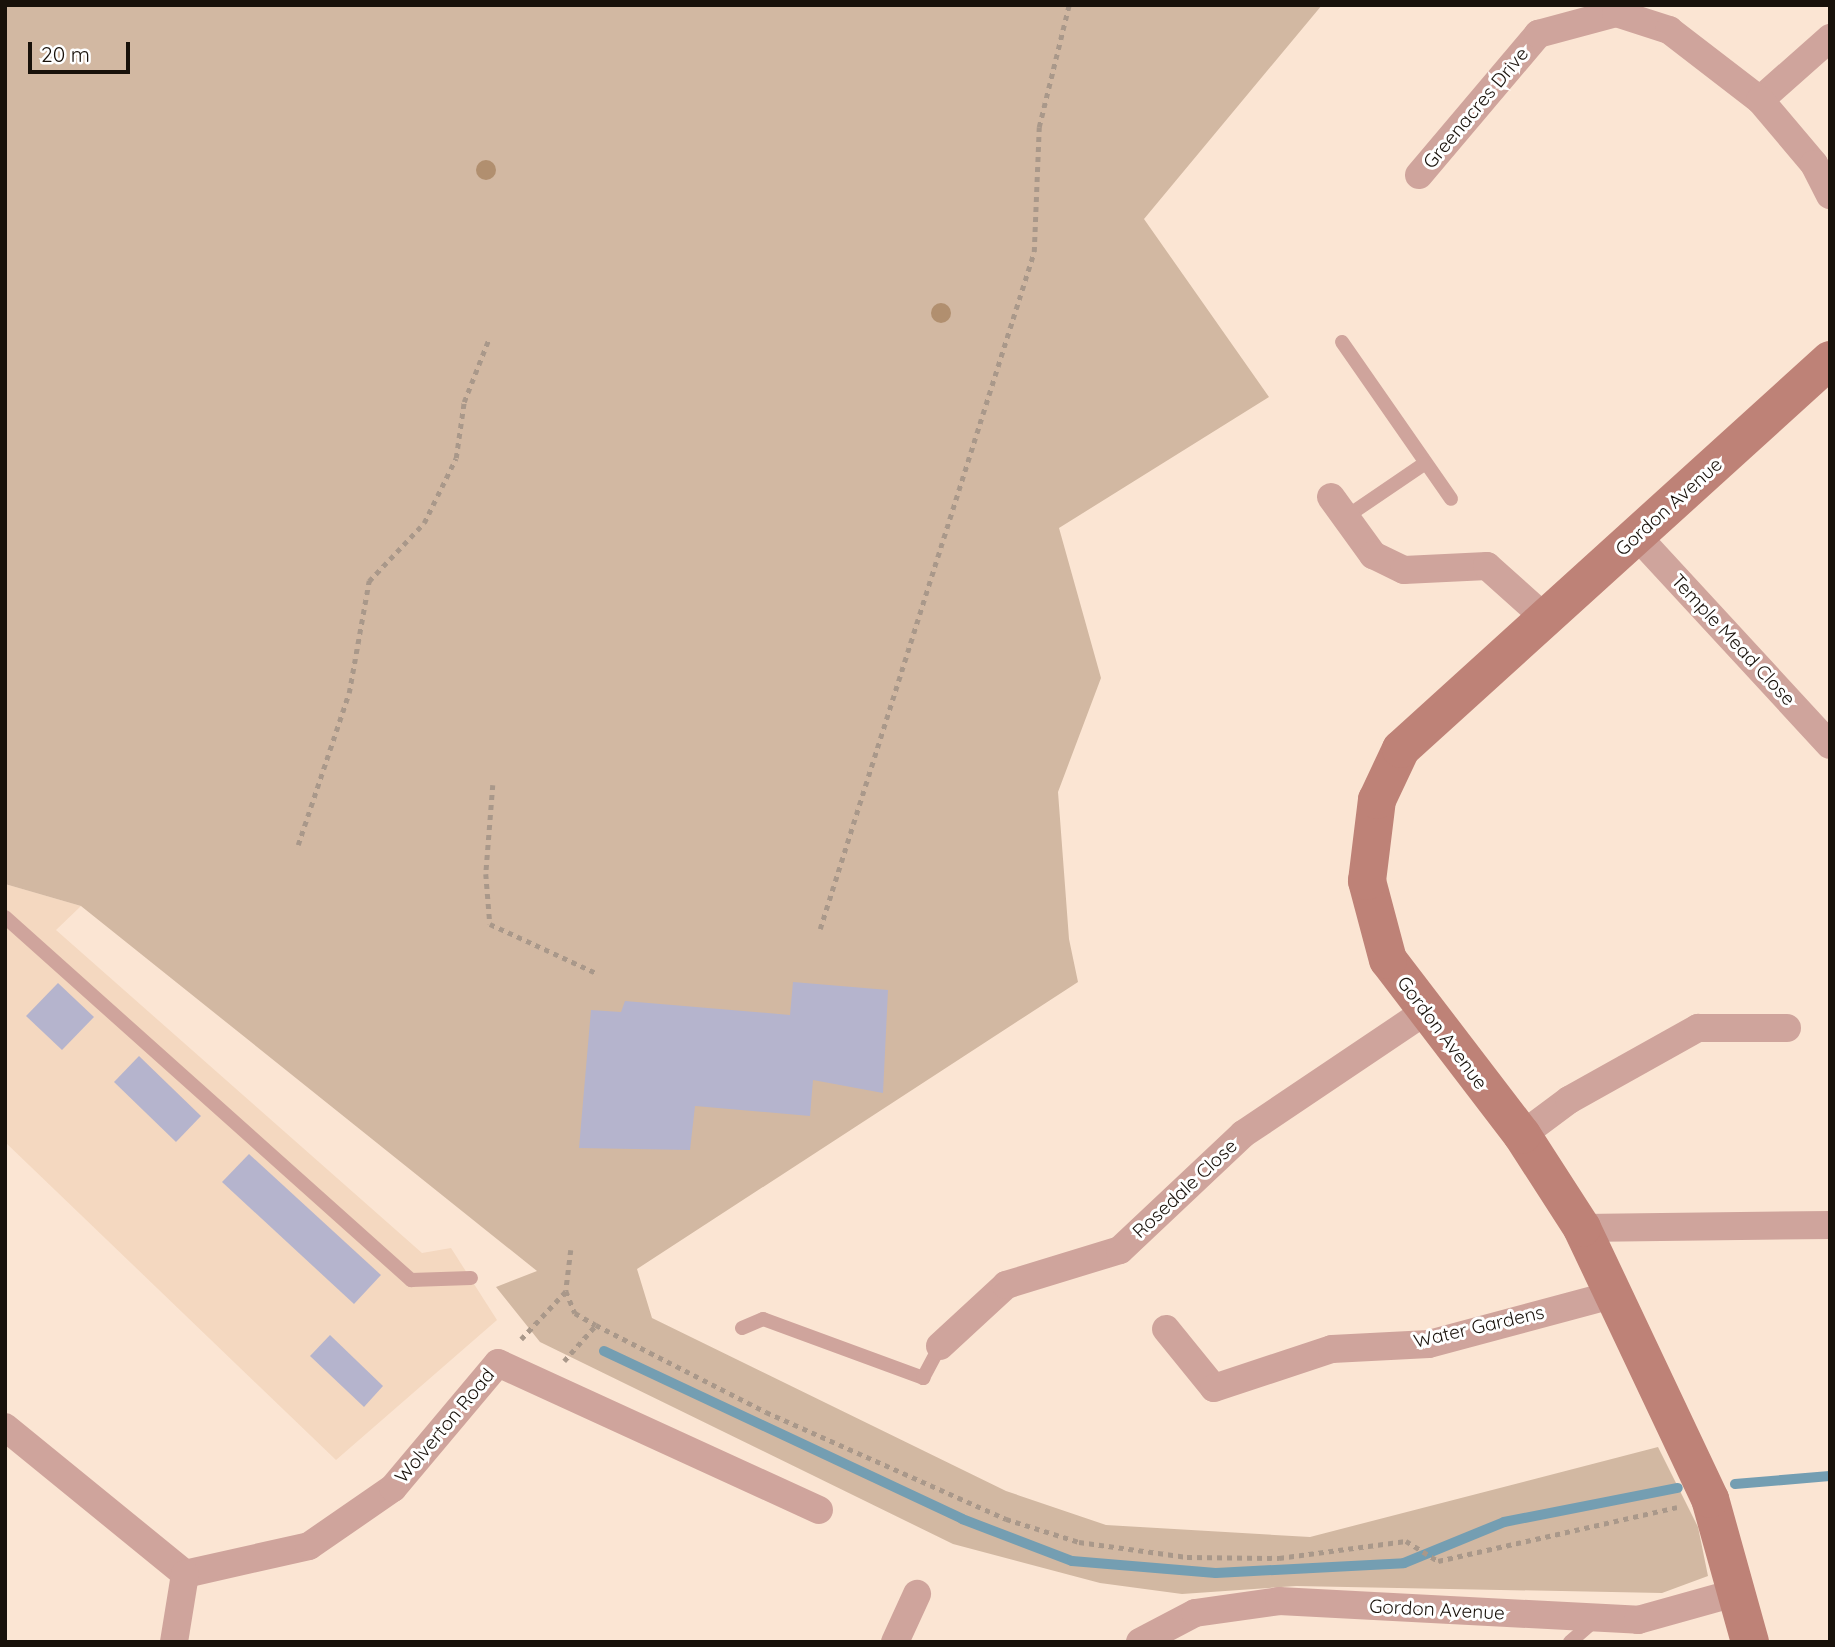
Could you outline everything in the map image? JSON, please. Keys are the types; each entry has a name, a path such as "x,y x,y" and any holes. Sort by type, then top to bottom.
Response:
{"street":[{"name":"Greenacres Drive","path":"1419,175 1538,34 1616,9 1669,30 1760,100 1814,164 1830,195"},
{"path":"1760,100 1830,38"},
{"name":"Gordon Avenue","path":"1750,1642 1710,1499 1582,1228 1522,1135 1423,1013 1388,960 1367,881 1377,800 1401,749 1830,360"},
{"path":"1338,507 1373,555 1404,570 1487,566 1544,617"},
{"name":"Temple Mead Close","path":"1637,536 1830,745"},
{"name":"Rosedale Close","path":"940,1346 1006,1285 1120,1250 1243,1134 1423,1013"},
{"path":"1522,1135 1569,1100 1698,1028 1787,1028"},
{"path":"1582,1228 1830,1224"},
{"name":"Water Gardens","path":"1166,1329 1213,1388 1332,1349 1429,1343 1615,1294"},
{"name":"Wolverton Road","path":"185,1574 309,1546 393,1488 498,1363 819,1510"},
{"path":"5,1427 185,1574 174,1642"},
{"name":"Gordon Avenue","path":"1140,1642 1195,1613 1279,1601 1638,1620 1738,1592"},
{"path":"895,1642 917,1594"}],"lane":[{"path":"1342,342 1424,464 1451,499"},
{"path":"1338,507 1424,464"},
{"path":"5,917 411,1280 471,1278"},
{"path":"742,1328 763,1319 923,1378 940,1346"},
{"path":"1570,1642 1597,1618"}],"path":[{"path":"820,929 1034,251 1039,127 1069,5"},
{"path":"298,845 349,693 369,581 424,523 456,458 464,402 488,341"},
{"path":"493,785 486,874 490,924 596,973"},
{"path":"571,1250 566,1291 575,1313 791,1423 1006,1519 1079,1542 1187,1558 1279,1558 1406,1541 1438,1561 1710,1499"},
{"path":"498,1363 566,1291"},
{"path":"542,1382 596,1325"}],"shaded area":[{"path":"5,5 1322,5 1144,219 1269,397 1059,528 1101,678 1058,792 1069,939 1078,982 637,1269 652,1318 1006,1491 1106,1525 1310,1537 1658,1447 1698,1527 1708,1576 1662,1593 1296,1586 1182,1594 1100,1583 953,1544 540,1342 496,1287 537,1271 81,906 5,884"},
{"path":"5,884 81,906 56,930 422,1253 451,1248 497,1320 336,1460 5,1142"}],"building":[{"path":"793,982 888,990 883,1093 813,1080 810,1116 695,1106 690,1150 579,1148 591,1010 621,1012 625,1001 790,1015"},
{"path":"58,983 94,1017 62,1050 26,1016"},
{"path":"139,1056 201,1116 176,1142 114,1082"},
{"path":"249,1154 381,1275 354,1304 222,1182"},
{"path":"330,1335 383,1386 364,1407 310,1356"}],"waterway":[{"path":"604,1351 962,1519 1072,1561 1216,1573 1404,1563 1504,1522 1678,1488"},
{"path":"1735,1484 1830,1476"}]}
